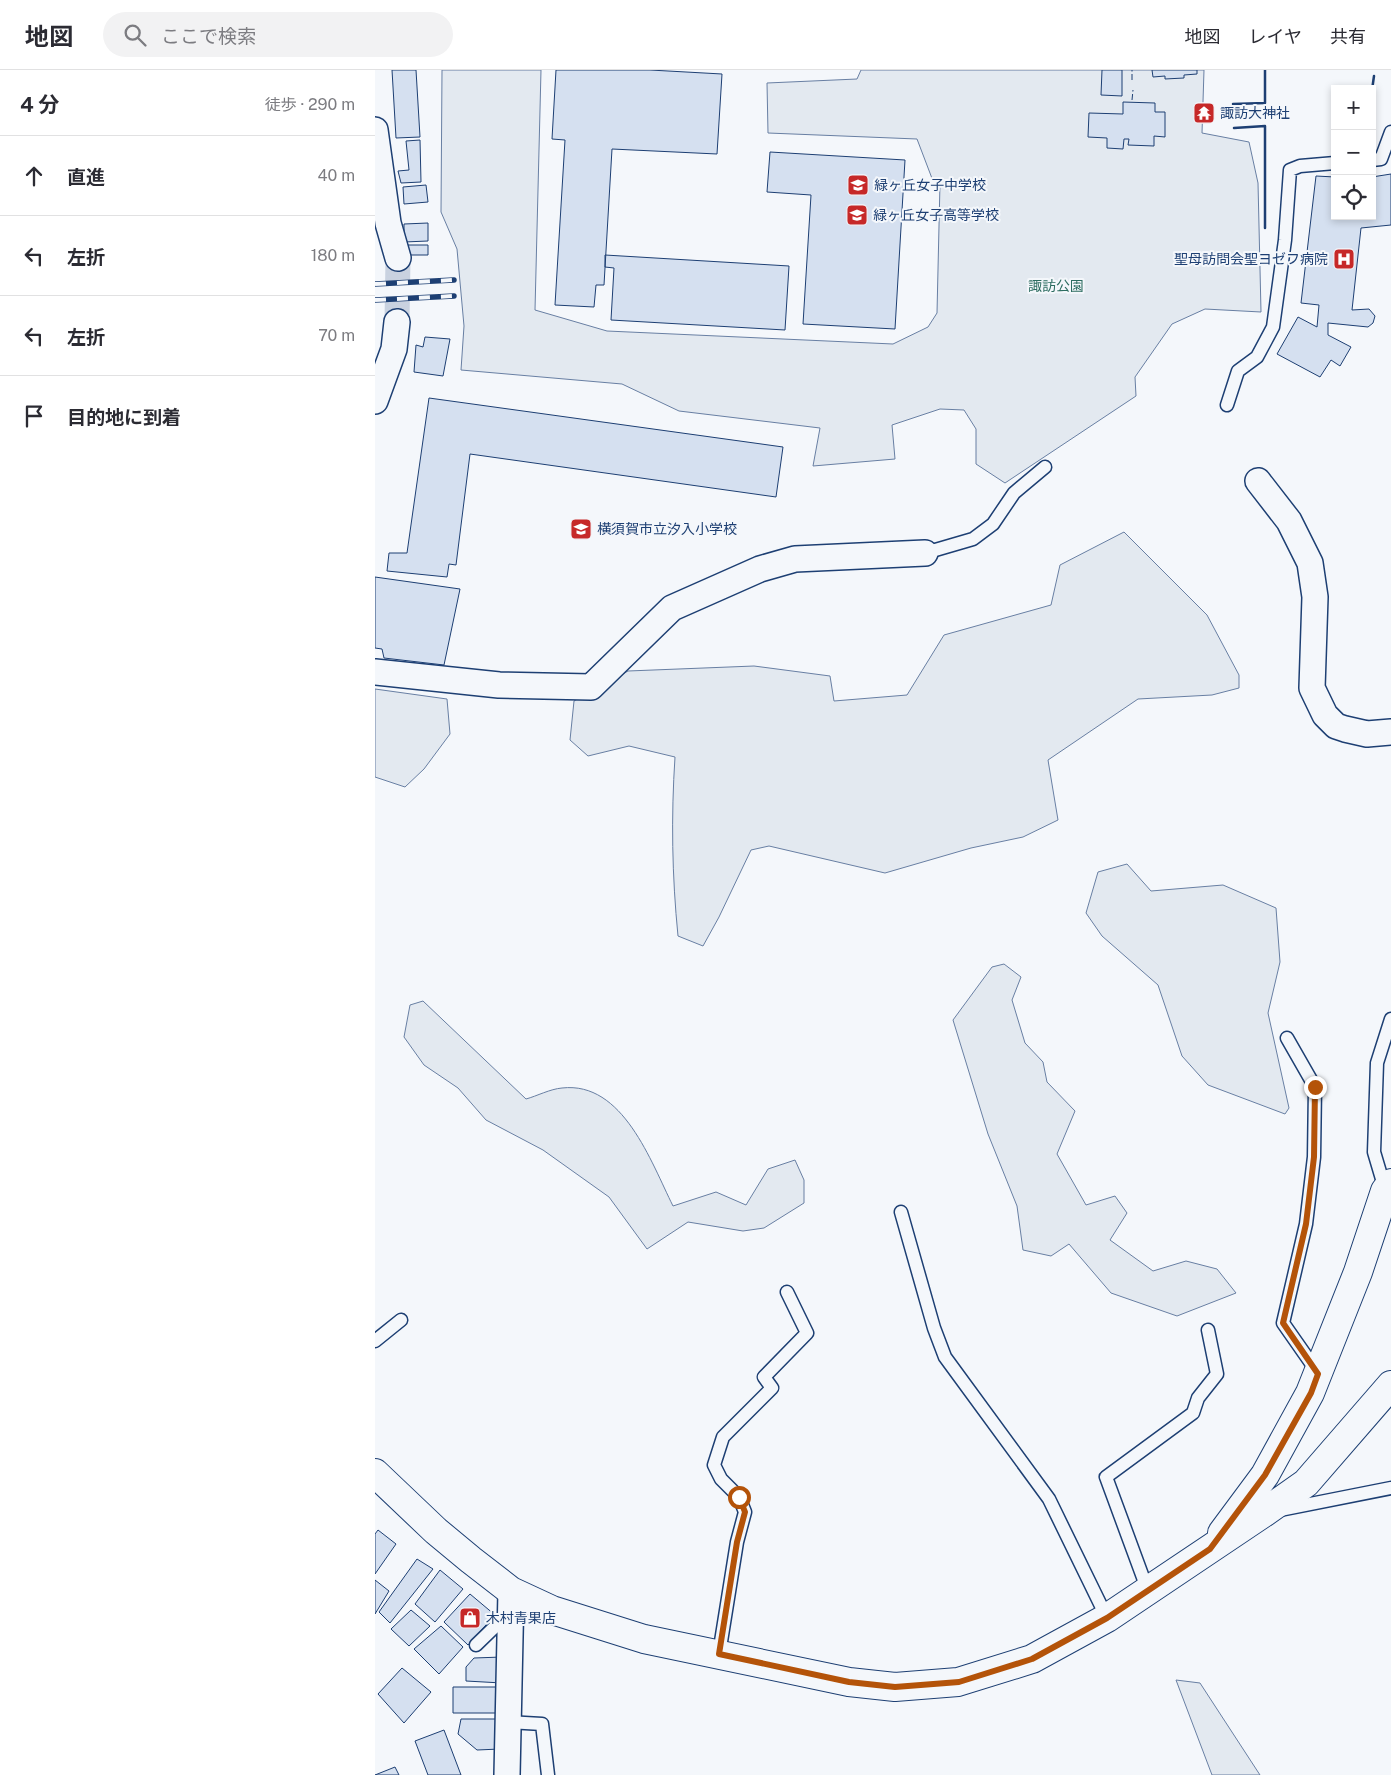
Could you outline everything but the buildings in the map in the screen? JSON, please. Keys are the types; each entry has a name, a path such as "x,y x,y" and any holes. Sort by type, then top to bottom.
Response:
{"street":[{"path":"375,130 388,223 398,258"},
{"path":"377,391 394,349 397,322"},
{"path":"1258,481 1289,521 1310,563 1315,597 1312,688 1325,715 1336,726 1345,729 1367,734 1391,732"},
{"path":"375,672 499,684 591,687 672,608 760,569 795,559 925,553"},
{"path":"1210,1549 1265,1475 1311,1393 1358,1272 1388,1187"},
{"path":"375,1472 510,1602 552,1610 644,1638 849,1682 895,1687 959,1682 1032,1659 1107,1618 1265,1512 1306,1483 1391,1385"},
{"path":"507,1775 506,1722 510,1602"}],"lane":[{"path":"1376,160 1381,159 1391,132"},
{"path":"1227,405 1238,371 1257,357 1273,327 1285,240 1291,170 1300,166 1331,163"},
{"path":"925,553 973,539 993,524 1014,493 1045,467"},
{"path":"1388,1187 1374,1152 1377,1063 1391,1019"},
{"path":"1287,1038 1315,1087 1314,1157 1306,1224 1283,1323 1318,1374"},
{"path":"901,1212 934,1328 945,1357 1049,1499 1107,1618"},
{"path":"719,1654 737,1542 745,1512 739,1497 721,1479 714,1465 723,1437 772,1388 764,1377 807,1333 787,1292"},
{"path":"375,1341 401,1320"},
{"path":"1148,1591 1107,1477 1193,1413 1198,1398 1217,1374 1209,1330"},
{"path":"1265,1512 1391,1488"},
{"path":"476,1645 510,1602"},
{"path":"506,1722 542,1724 548,1775"}],"green space":[{"name":"諏訪公園","path":"442,70 541,70 535,310 607,331 893,344 928,327 937,313 940,183 933,181 917,139 768,133 767,83 857,79 861,70 1204,70 1202,133 1249,142 1258,183 1261,312 1205,309 1172,324 1135,377 1136,396 1005,483 976,464 976,429 964,410 940,409 892,425 895,459 813,466 820,428 679,411 622,384 461,370 464,326 457,249 441,212"},
{"path":"1124,532 1207,615 1239,675 1239,688 1212,695 1138,699 1048,760 1058,820 1023,837 971,848 885,873 769,846 751,850 703,946 678,936 673,846 675,757 629,746 588,756 570,740 574,701 628,671 754,666 830,676 834,701 907,695 944,635 1051,605 1060,565"},
{"path":"375,689 447,699 450,734 424,769 405,787 375,777"},
{"path":"1127,864 1151,891 1223,885 1276,908 1280,962 1268,1013 1289,1108 1285,1114 1208,1085 1182,1056 1158,985 1102,936 1086,913 1098,872"},
{"path":"1004,964 1021,977 1012,1000 1025,1043 1043,1062 1047,1082 1075,1111 1057,1154 1086,1205 1115,1196 1127,1213 1110,1240 1153,1271 1186,1261 1217,1269 1236,1293 1177,1316 1111,1293 1069,1244 1051,1256 1023,1250 1017,1206 988,1134 953,1020 992,967"},
{"path":"423,1001 526,1099 562,1088 583,1089 602,1097 618,1111 632,1128 644,1147 673,1206 716,1192 746,1205 768,1169 795,1160 804,1180 804,1203 764,1228 743,1231 688,1222 647,1249 609,1197 543,1150 486,1120 458,1088 424,1065 404,1037 410,1005"},
{"path":"1176,1680 1200,1683 1260,1775 1212,1775"}],"tunnel":[{"path":"397,322 398,258"}],"railway":[{"path":"375,284 454,280"},
{"path":"375,300 454,296"}],"fence":[{"path":"1132,70 1132,80"},
{"path":"1132,100 1133,90"}],"wall":[{"path":"1233,104 1265,103 1265,70"},
{"path":"1373,85 1374,76"},
{"path":"1234,128 1265,126 1265,228"}],"place":[{"name":"諏訪大神社","path":"1204,113"},
{"name":"緑ヶ丘女子中学校","path":"858,185"},
{"name":"緑ヶ丘女子高等学校","path":"857,215"},
{"name":"聖母訪問会聖ヨゼフ病院","path":"1344,259"},
{"name":"横須賀市立汐入小学校","path":"581,529"},
{"name":"木村青果店","path":"470,1618"}],"route":[{"path":"739,1497 745,1512 737,1542 719,1654 849,1682 895,1687 959,1682 1032,1659 1107,1618 1210,1549 1265,1475 1311,1393 1318,1374 1283,1323 1306,1224 1314,1157 1315,1087"}]}
